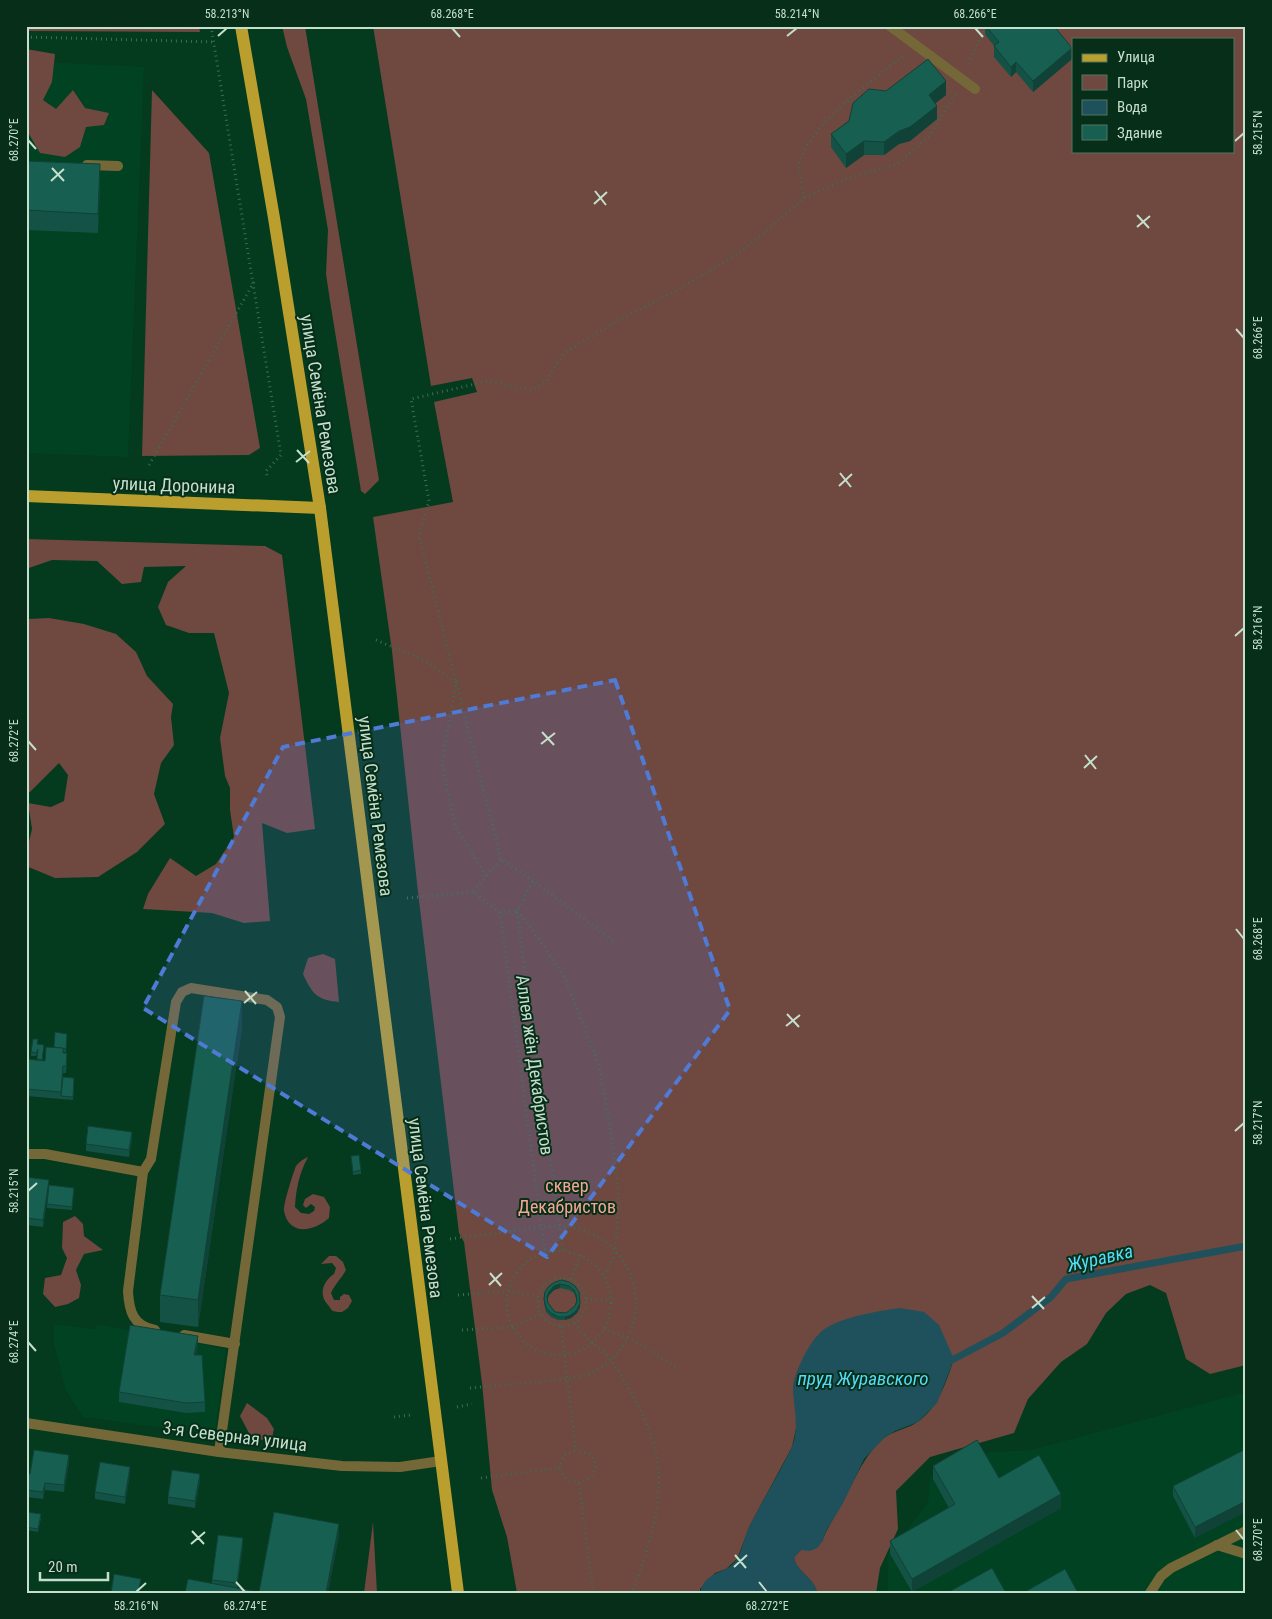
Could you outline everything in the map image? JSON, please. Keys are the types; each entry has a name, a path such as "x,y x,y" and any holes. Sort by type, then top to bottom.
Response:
{"main road":[{"name":"улица Семёна Ремезова","path":"241,26 274,218 320,508 458,1593"},
{"name":"улица Доронина","path":"26,496 320,508"}],"street":[{"path":"890,26 975,89"},
{"path":"81,165 118,166"},
{"path":"219,1452 235,1344 280,1017 277,1007 267,1000 191,988 182,992 176,1002 151,1159 143,1172 128,1291 129,1306 134,1318 145,1328 235,1344"},
{"path":"26,1154 45,1154 143,1172"},
{"name":"3-я Северная улица","path":"26,1423 219,1452 342,1466 400,1467 441,1461"},
{"path":"1150,1593 1161,1576 1171,1568 1246,1531"},
{"path":"1217,1545 1246,1554"}],"path":[{"path":"211,26 281,455 266,471 267,476"},
{"path":"612,941 501,859 419,535 429,501 412,400 488,381 531,390 545,383 564,353 617,320 674,292 742,251 804,198 846,179 898,164 930,135 954,97 986,26"},
{"path":"26,38 214,42"},
{"path":"804,198 799,161 823,124 853,96 917,46"},
{"path":"149,466 254,282"},
{"path":"376,640 426,661 456,682"},
{"path":"456,682 442,764 454,826 486,876"},
{"path":"473,892 501,859"},
{"path":"517,911 534,882"},
{"path":"408,898 473,892 500,912 517,911"},
{"path":"517,911 527,922 565,978 599,1065 613,1145 619,1204 615,1250 604,1275"},
{"name":"Аллея жён Декабристов","path":"517,911 563,1250"},
{"name":"Аллея жён Декабристов","path":"500,912 545,1252"},
{"path":"450,1239 543,1227 560,1226 576,1228 593,1234 615,1250 630,1272 635,1289 635,1316 627,1338 621,1349 610,1360 593,1372 567,1379 470,1388"},
{"path":"563,1250 581,1255 596,1266 604,1275 609,1287 610,1312 604,1329 592,1343 582,1350 565,1355 551,1355 534,1349 524,1342 512,1327 507,1309 508,1291 512,1279 528,1260 545,1252 563,1250"},
{"path":"571,1279 581,1255"},
{"path":"554,1279 571,1279 584,1291 586,1299 584,1313 575,1323 561,1326 553,1324 541,1314 538,1306 538,1297 541,1289 554,1279"},
{"path":"458,1295 508,1291 538,1297"},
{"path":"586,1299 611,1300"},
{"path":"462,1330 512,1327 541,1314"},
{"path":"575,1323 592,1343 605,1353 624,1380 650,1430 658,1464 659,1489 651,1537 640,1573 631,1593"},
{"path":"561,1326 576,1450"},
{"path":"604,1329 639,1343 677,1368"},
{"path":"457,1407 472,1404"},
{"path":"394,1417 410,1415"},
{"path":"576,1450 591,1454 596,1466 592,1477 579,1483 566,1479 560,1468 564,1455 576,1450"},
{"path":"482,1478 560,1468"},
{"path":"579,1483 593,1593"}],"highlighted area":[{"path":"615,680 730,1010 547,1257 143,1008 283,747"}],"shaded area":[{"path":"26,61 144,67 128,457 26,453"},
{"path":"54,1324 95,1329 96,1324 226,1349 215,1435 83,1417 66,1391 54,1344"},
{"path":"1246,1392 1246,1593 888,1593 887,1555 928,1503 930,1478 976,1453 1031,1450"}],"green space":[{"path":"26,26 199,26 200,32 26,31"},
{"path":"282,26 305,26 379,480 365,494 361,491 330,301 326,274 328,230 306,99 287,47"},
{"name":"сквер Декабристов","path":"373,26 1246,26 1246,1365 1210,1374 1186,1359 1166,1293 1150,1285 1126,1294 1106,1313 1087,1344 1061,1362 1028,1399 1014,1433 930,1457 896,1491 898,1529 880,1568 876,1593 817,1593 813,1583 795,1562 794,1557 801,1550 822,1542 860,1468 877,1445 888,1435 919,1421 932,1408 941,1393 954,1359 793,1387 797,1424 792,1447 750,1525 737,1559 726,1569 715,1573 700,1589 700,1593 517,1593 507,1537 492,1490 482,1383 464,1242 459,1233 418,892 392,651 373,517 453,502 434,402 477,392 472,378 431,386"},
{"path":"26,49 55,54 52,82 43,100 56,109 73,90 85,108 109,113 104,125 86,127 80,147 65,157 40,153 26,129"},
{"path":"152,90 209,153 260,448 249,455 142,456"},
{"path":"26,539 265,546 282,555 315,829 287,833 262,823 270,921 244,923 212,913 143,909 148,894 170,858 196,876 216,864 234,837 230,810 230,788 225,776 220,738 229,693 214,633 189,633 166,625 158,607 168,582 186,566 144,567 141,582 122,584 97,561 52,560 26,569"},
{"path":"26,616 29,619 49,618 84,624 116,634 136,652 147,676 173,704 171,717 174,745 161,763 154,794 165,824 137,852 98,877 55,878 26,866 26,854 32,829 28,803 51,807 64,801 68,775 59,763 26,794"},
{"path":"323,954 335,959 339,1002 320,997 312,991 303,974 308,958"},
{"path":"308,1157 298,1182 295,1207 301,1213 309,1214 314,1211 315,1207 311,1204 306,1208 303,1205 305,1199 313,1194 324,1197 330,1207 329,1218 317,1226 303,1229 291,1225 284,1208 296,1166"},
{"path":"75,1216 83,1224 84,1236 103,1250 84,1254 76,1270 81,1285 79,1298 68,1304 55,1307 43,1294 45,1278 61,1275 67,1258 62,1248 63,1222"},
{"path":"329,1256 336,1256 343,1262 346,1270 331,1293 334,1300 340,1300 340,1297 344,1294 349,1295 352,1301 348,1308 342,1312 332,1311 323,1297 323,1288 327,1280 334,1274 336,1268 332,1263 321,1264"},
{"path":"247,1403 267,1418 274,1429 271,1442 251,1437 240,1416"},
{"path":"373,1522 377,1593 364,1593"}],"water":[{"name":"пруд Журавского","path":"900,1308 924,1312 939,1325 954,1359 937,1403 918,1422 895,1431 884,1438 864,1459 822,1542 817,1548 810,1551 801,1550 794,1557 795,1562 813,1583 817,1593 700,1593 707,1580 728,1568 737,1559 751,1523 791,1449 796,1427 794,1383 802,1360 814,1340 825,1329 844,1320 868,1313"}],"building":[{"path":"986,26 1054,26 1072,48 1033,81 1016,62 1011,67 994,46 999,42"},
{"path":"928,59 946,81 929,95 937,106 910,127 899,131 884,142 864,141 846,154 831,134 849,121 853,103 869,89 886,91"},
{"path":"26,161 100,164 98,214 26,210"},
{"path":"204,996 242,1001 198,1300 160,1295"},
{"path":"55,1032 67,1034 66,1049 54,1047"},
{"path":"33,1039 38,1039 37,1044 44,1045 42,1060 37,1059 38,1049 36,1053 31,1052"},
{"path":"46,1047 63,1048 63,1053 67,1053 66,1066 63,1066 61,1092 26,1089 26,1059 45,1061"},
{"path":"63,1077 74,1078 73,1097 61,1096"},
{"path":"88,1126 132,1132 129,1150 86,1144"},
{"path":"359,1155 361,1170 353,1172 351,1156"},
{"path":"26,1177 49,1180 43,1220 26,1218"},
{"path":"49,1185 74,1188 72,1207 47,1204"},
{"path":"562,1280 569,1282 579,1292 580,1303 577,1310 571,1315 558,1317 546,1308 545,1292 555,1282","holes":["560,1284 569,1286 576,1295 577,1301 575,1306 566,1313 555,1312 548,1303 547,1297 549,1292 554,1286"]},
{"path":"130,1325 198,1336 194,1355 202,1355 205,1402 186,1403 119,1392"},
{"path":"977,1440 999,1478 1039,1455 1061,1494 912,1579 890,1541 955,1504 933,1466"},
{"path":"1246,1449 1246,1501 1195,1527 1173,1486"},
{"path":"34,1450 69,1455 64,1485 45,1483 43,1492 26,1490 26,1473 30,1474"},
{"path":"100,1462 130,1467 125,1497 95,1492"},
{"path":"172,1470 200,1474 195,1501 168,1497"},
{"path":"26,1512 41,1514 38,1529 26,1527"},
{"path":"274,1512 339,1524 326,1593 185,1593 188,1579 259,1592"},
{"path":"218,1535 243,1538 237,1583 212,1580"},
{"path":"992,1568 1006,1593 947,1593"},
{"path":"1065,1569 1078,1593 1023,1593"},
{"path":"114,1574 141,1579 138,1593 111,1593"}],"waterway":[{"name":"Журавка","path":"954,1359 1003,1333 1051,1297 1066,1279 1246,1246"}]}
